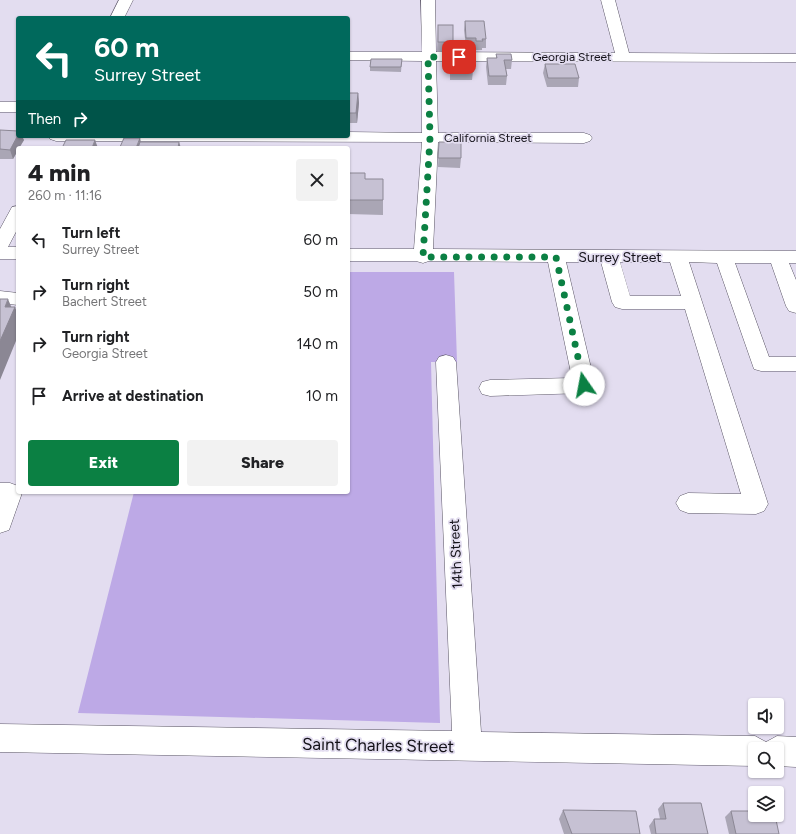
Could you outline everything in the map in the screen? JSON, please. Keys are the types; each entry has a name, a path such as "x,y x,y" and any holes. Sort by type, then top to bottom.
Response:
{"street":[{"path":"118,16 126,0"},
{"path":"423,257 430,138 428,0"},
{"path":"608,0 623,58"},
{"name":"Georgia Street","path":"350,56 796,58"},
{"path":"0,107 16,107"},
{"name":"California Street","path":"350,138 584,138"},
{"path":"0,246 16,215"},
{"path":"0,253 16,253"},
{"name":"Surrey Street","path":"350,255 423,257 787,257"},
{"path":"490,388 584,385 556,257"},
{"path":"609,257 622,302 692,303"},
{"path":"678,257 756,504 688,503"},
{"path":"724,257 761,364 796,364"},
{"path":"787,257 796,306"},
{"path":"0,297 16,299"},
{"name":"14th Street","path":"446,362 467,746"},
{"path":"0,493 10,493 0,523"},
{"name":"Saint Charles Street","path":"0,738 748,751"},
{"path":"784,752 796,752"}],"shaded area":[{"path":"350,272 454,272 457,362 431,362 440,723 78,713 133,494 350,494"}],"building":[{"path":"465,21 484,21 486,39 482,39 483,41 476,41 476,38 466,38"},
{"path":"438,25 453,25 453,42 438,42"},
{"path":"496,54 511,54 512,60 504,60 507,76 489,76 487,58 497,58"},
{"path":"450,57 468,57 468,66 473,66 473,71 450,70"},
{"path":"371,59 402,59 401,67 370,67"},
{"path":"545,64 575,64 579,78 548,78"},
{"path":"350,93 358,93 356,113 350,113"},
{"path":"0,130 16,131 16,138 10,150 0,149"},
{"path":"124,138 140,138 137,146 120,146"},
{"path":"449,139 461,140 461,158 438,158 439,142 449,142"},
{"path":"66,140 95,140 93,146 63,146"},
{"path":"140,142 179,142 178,146 139,146"},
{"path":"350,173 365,173 365,179 383,179 383,200 350,200"},
{"path":"0,299 8,299 5,307 15,307 0,341"},
{"path":"663,803 701,803 708,834 656,834 654,819 666,819"},
{"path":"563,810 636,811 640,834 572,834"},
{"path":"731,811 748,811 748,822 776,822 779,834 736,834"}],"route":[{"path":"459,57 428,57 430,138 423,257 556,257 584,385"}]}
